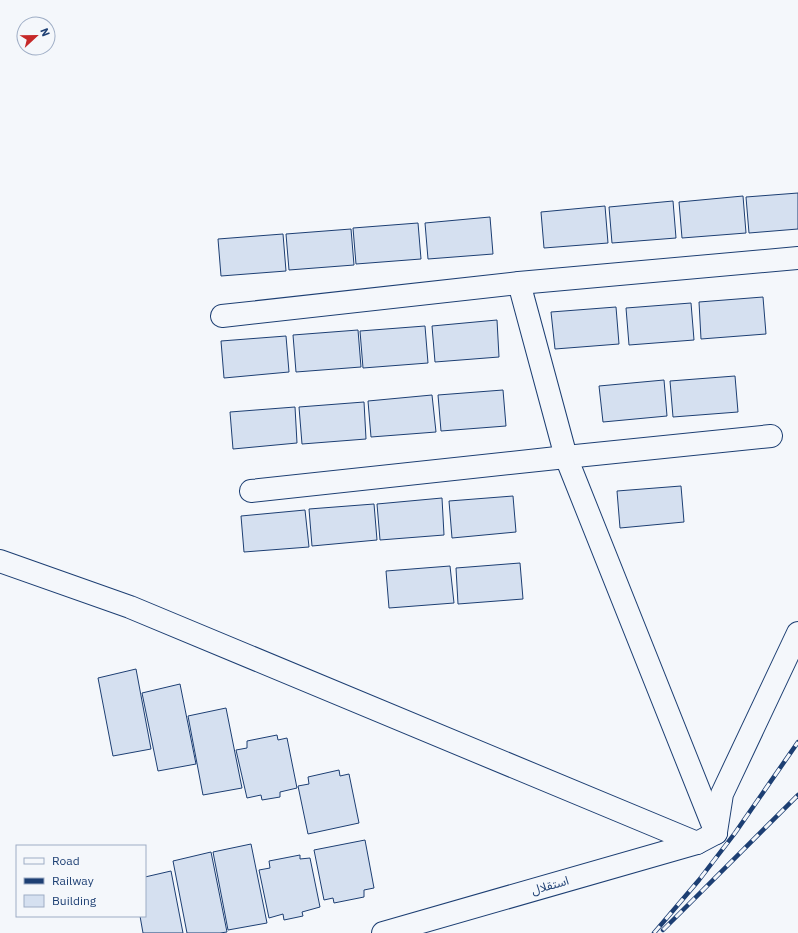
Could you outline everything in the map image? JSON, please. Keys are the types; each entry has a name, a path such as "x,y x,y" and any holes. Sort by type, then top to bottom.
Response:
{"street":[{"path":"222,316 520,283 798,258"},
{"path":"520,283 566,457 716,833"},
{"path":"251,491 771,436"},
{"path":"0,561 130,607 697,843"},
{"path":"716,833 722,794 798,633"},
{"name":"استقلال","path":"383,933 697,843 716,833"}],"building":[{"path":"798,193 798,229 749,233 746,197"},
{"path":"743,196 746,233 682,238 679,202"},
{"path":"673,201 676,238 612,243 609,207"},
{"path":"605,206 608,243 544,248 541,212"},
{"path":"490,217 493,254 428,259 425,223"},
{"path":"418,223 421,259 356,264 353,228"},
{"path":"351,229 354,265 289,270 286,234"},
{"path":"283,234 286,271 221,276 218,239"},
{"path":"763,297 766,334 701,339 699,302"},
{"path":"691,303 694,340 629,345 626,308"},
{"path":"616,307 619,344 555,349 551,312"},
{"path":"497,320 499,357 435,362 432,326"},
{"path":"425,326 428,363 363,368 360,331"},
{"path":"358,330 361,367 296,372 293,335"},
{"path":"286,336 289,372 224,378 221,341"},
{"path":"735,376 738,412 673,417 670,381"},
{"path":"664,380 667,416 603,422 599,386"},
{"path":"503,390 506,426 441,431 438,395"},
{"path":"432,395 436,432 371,437 368,401"},
{"path":"364,402 366,439 302,444 299,407"},
{"path":"295,407 297,443 233,449 230,412"},
{"path":"681,486 684,522 620,528 617,491"},
{"path":"513,496 516,532 452,538 449,501"},
{"path":"442,498 444,535 380,540 377,504"},
{"path":"374,504 377,540 312,546 309,509"},
{"path":"305,510 309,547 244,552 241,516"},
{"path":"520,563 523,599 458,604 456,568"},
{"path":"450,566 454,603 389,608 386,571"},
{"path":"136,669 151,749 113,756 98,678"},
{"path":"180,684 196,764 158,771 142,693"},
{"path":"226,708 242,788 203,795 188,716"},
{"path":"277,735 278,740 287,738 297,788 280,792 280,797 262,800 261,795 247,798 236,750 247,748 247,741"},
{"path":"339,770 340,776 349,774 359,823 308,834 298,786 309,784 308,777"},
{"path":"365,840 374,888 364,890 364,897 334,903 333,898 324,900 314,850"},
{"path":"251,844 267,923 228,930 213,852"},
{"path":"211,852 227,932 187,933 173,861"},
{"path":"300,855 300,859 310,858 320,907 302,912 303,916 284,920 283,914 269,918 259,870 270,868 269,861"},
{"path":"171,871 183,933 143,933 140,917 146,917 146,877"}],"railway":[{"path":"654,933 699,880 735,833 798,742"},
{"path":"663,930 798,795"}]}
